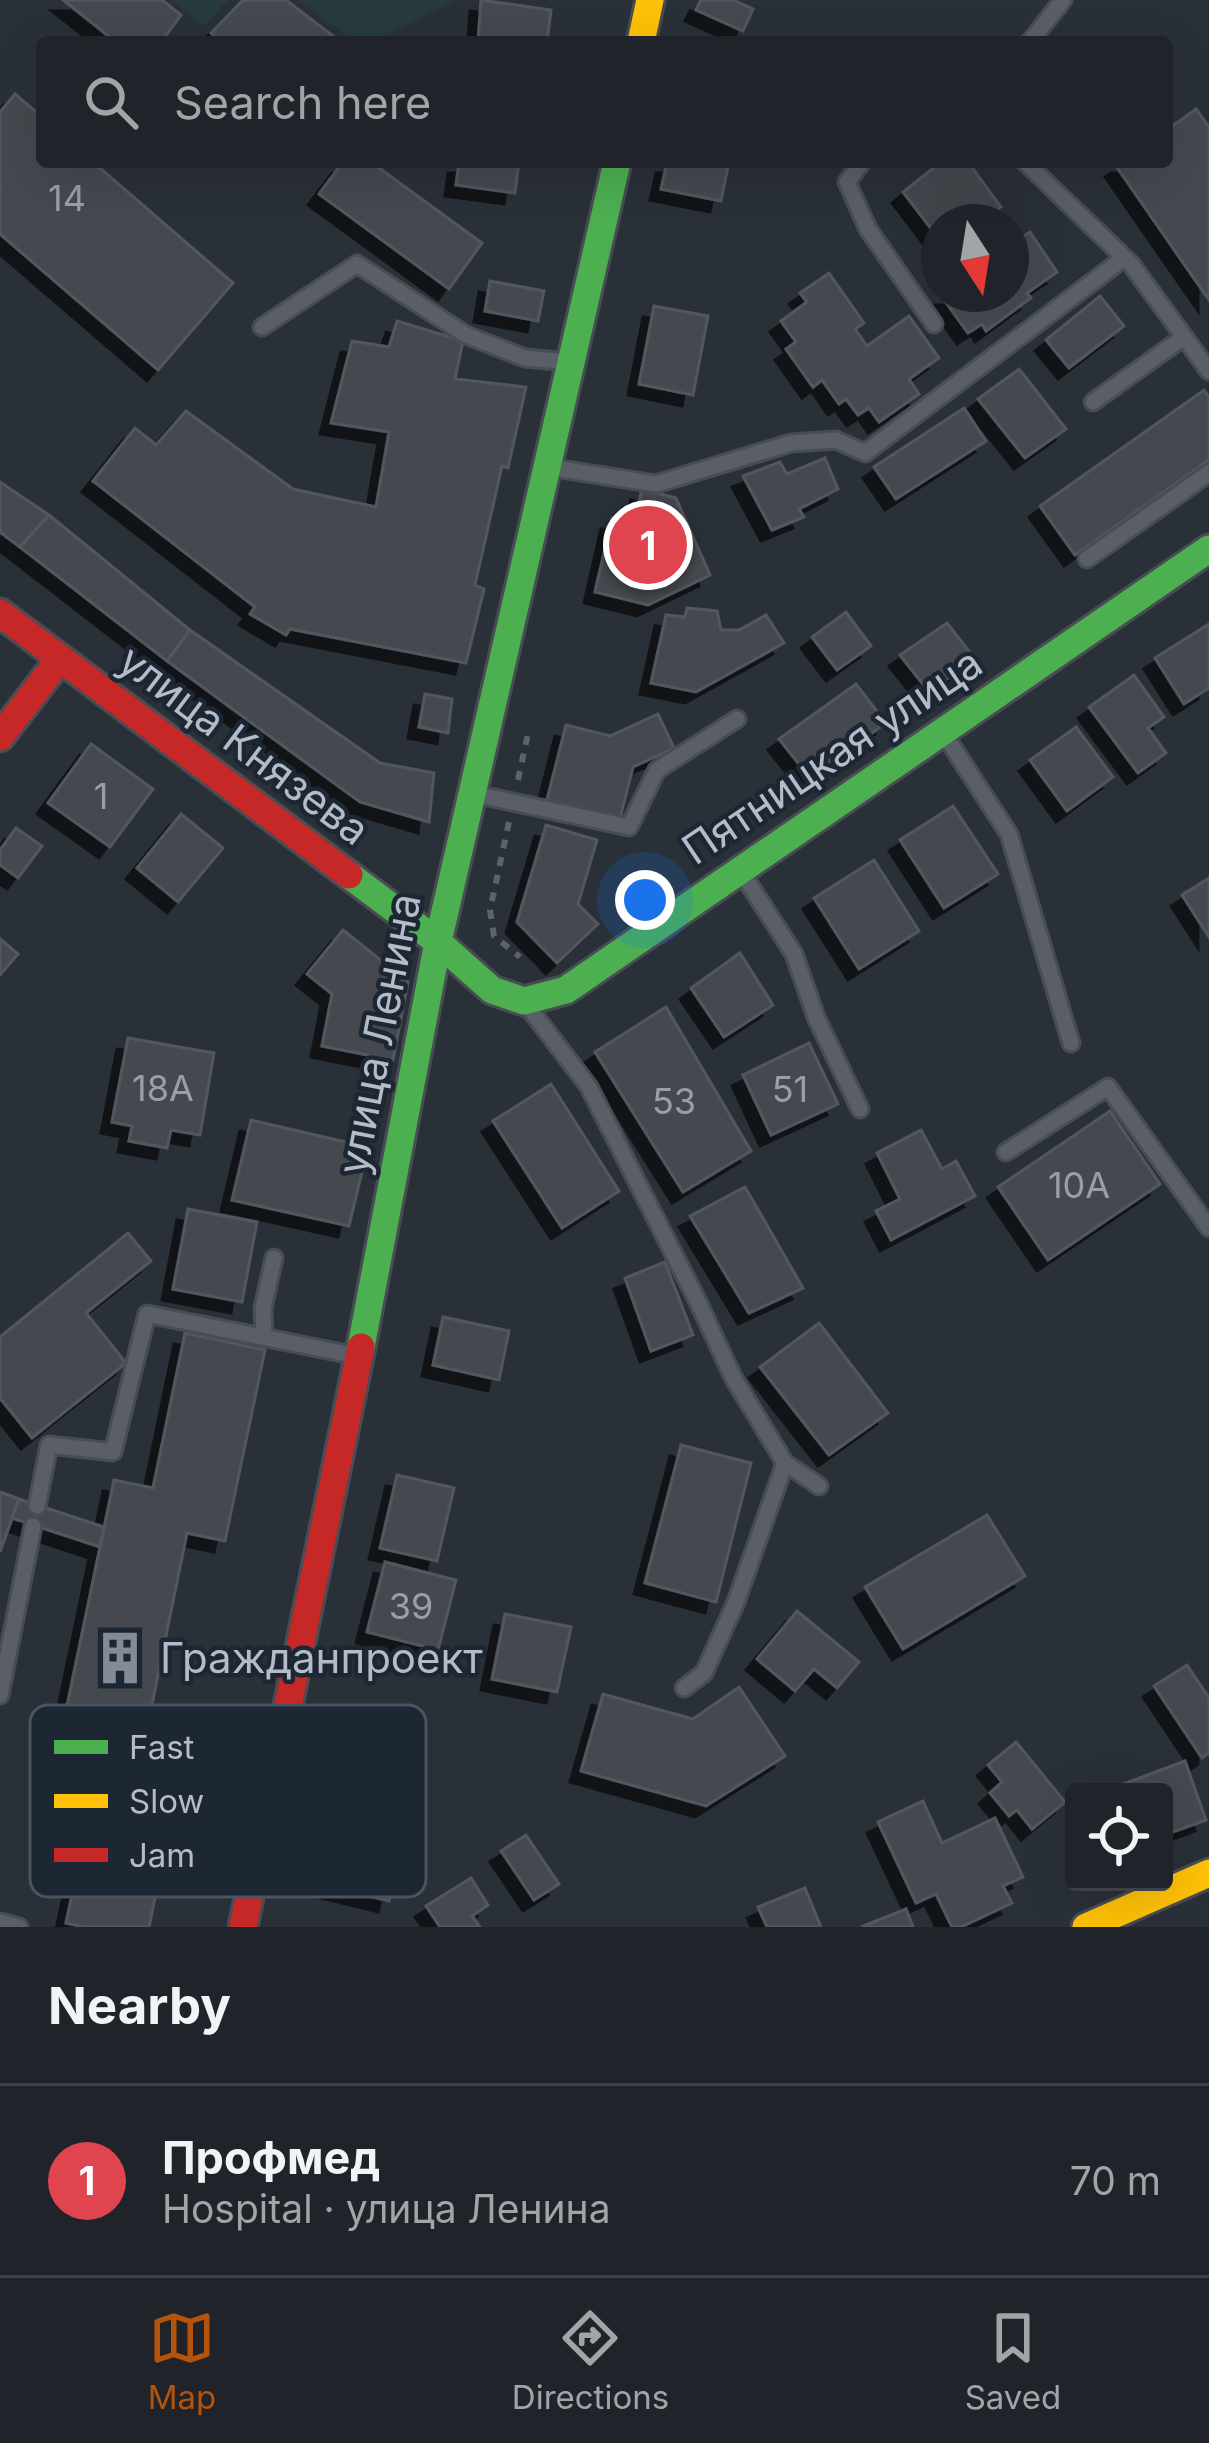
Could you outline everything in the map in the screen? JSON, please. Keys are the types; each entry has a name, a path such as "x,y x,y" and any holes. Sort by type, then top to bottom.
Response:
{"main road":[{"path":"642,36 650,0"},
{"name":"улица Ленина","path":"288,1705 438,942 616,168"},
{"name":"Пятницкая улица","path":"524,1001 566,990 1209,549"},
{"name":"улица Князева","path":"0,613 438,942"},
{"path":"0,737 60,659"},
{"path":"438,942 492,990 524,1001"},
{"path":"1086,1927 1209,1873"},
{"name":"улица Ленина","path":"243,1927 249,1897"}],"lane":[{"path":"1035,36 1063,0"},
{"path":"858,168 847,182 868,229 934,324"},
{"path":"1031,168 1131,264 1209,370"},
{"path":"547,467 656,484 791,443 836,440 865,453 1124,258"},
{"path":"262,326 357,264 466,335 525,358 571,363"},
{"path":"1093,403 1184,337"},
{"path":"1087,559 1209,473"},
{"path":"472,793 629,827 657,770 737,719"},
{"path":"942,732 1009,834 1071,1043"},
{"path":"740,870 794,954 816,1017 860,1109"},
{"path":"524,1001 590,1087 734,1379 785,1463 819,1486"},
{"path":"1006,1151 1108,1087 1209,1228"},
{"path":"264,1336 263,1308 274,1258"},
{"path":"37,1506 49,1445 113,1452 147,1314 360,1356"},
{"path":"684,1688 704,1673 736,1602 785,1463"},
{"path":"0,1695 4,1652 33,1526"},
{"path":"0,1922 19,1927"}],"path":[{"path":"527,961 494,936 490,910 532,714"}],"green space":[{"path":"171,0 228,0 204,26"},
{"path":"297,0 456,0 385,36 347,36"}],"building":[{"path":"63,0 162,0 181,15 165,36 108,36"},
{"path":"243,0 286,0 333,36 215,36 211,33"},
{"path":"481,0 551,10 548,36 478,36"},
{"path":"701,0 733,0 753,9 743,31 696,10"},
{"path":"15,94 36,112 36,168 100,168 233,283 158,370 0,234 0,112"},
{"path":"1196,109 1209,127 1209,300 1117,168 1173,168 1173,126"},
{"path":"338,168 379,168 482,243 449,289 319,194"},
{"path":"458,168 518,168 515,193 456,185"},
{"path":"666,168 728,168 721,201 661,189"},
{"path":"933,168 972,168 999,204 921,204 921,216 903,192"},
{"path":"1029,233 1057,272 1029,292"},
{"path":"829,273 864,323 855,329 867,346 909,316 939,358 909,379 919,394 879,422 869,408 858,415 846,399 839,404 822,380 813,387 786,349 796,342 781,321 807,302 800,293"},
{"path":"490,281 544,291 538,321 485,311"},
{"path":"1100,296 1124,326 1069,368 1046,340"},
{"path":"654,306 708,316 693,395 639,384"},
{"path":"953,312 1012,312 986,331 982,324 968,333"},
{"path":"397,321 463,341 455,379 526,387 475,585 484,589 466,663 290,629 286,635 250,614 255,607 93,481 135,428 156,445 186,411 293,489 376,507 389,432 331,423 352,341 389,347"},
{"path":"1019,369 1066,429 1025,458 978,399"},
{"path":"1204,390 1209,397 1209,460 1075,555 1040,506"},
{"path":"964,408 986,441 896,499 874,467"},
{"path":"825,458 838,489 799,509 804,517 772,530 743,476 780,462 787,474"},
{"path":"0,482 49,515 20,547 0,532"},
{"path":"642,489 676,498 710,575 648,605 595,592 612,518 634,521"},
{"path":"49,515 190,630 167,661 20,547"},
{"path":"687,608 717,611 721,630 739,630 766,615 784,643 696,692 651,683 666,615 685,617"},
{"path":"846,612 871,646 837,670 812,637"},
{"path":"947,623 975,659 929,692 900,655"},
{"path":"1209,624 1209,688 1184,704 1155,658"},
{"path":"190,630 380,763 434,773 429,822 360,802 167,661"},
{"path":"1134,675 1164,717 1148,728 1166,753 1138,773 1089,707"},
{"path":"856,684 886,723 810,778 779,739"},
{"path":"425,694 452,699 448,733 419,727"},
{"path":"658,714 674,748 633,767 620,818 547,800 566,725 610,736"},
{"path":"1076,727 1113,777 1067,811 1030,760"},
{"path":"91,744 153,789 110,847 48,803"},
{"path":"953,806 998,874 944,908 900,840"},
{"path":"181,814 223,848 178,902 137,868"},
{"path":"546,825 597,840 578,904 598,924 557,963 517,922"},
{"path":"16,828 42,846 18,878 0,865 0,850"},
{"path":"874,860 919,931 859,969 814,898"},
{"path":"1209,878 1209,937 1182,895"},
{"path":"343,930 408,982 393,1060 322,1046 332,994 307,974"},
{"path":"0,939 18,954 0,975"},
{"path":"740,953 773,1005 724,1037 691,988"},
{"path":"666,1007 751,1151 683,1192 595,1052"},
{"path":"128,1038 214,1053 200,1135 171,1130 167,1148 129,1141 132,1126 112,1122"},
{"path":"809,1043 838,1104 771,1135 743,1075"},
{"path":"551,1084 619,1191 562,1228 493,1121"},
{"path":"1110,1111 1160,1184 1048,1260 998,1187"},
{"path":"251,1120 368,1147 349,1226 232,1200"},
{"path":"921,1130 942,1169 956,1161 975,1196 891,1240 876,1211 900,1199 877,1153"},
{"path":"745,1187 803,1288 749,1313 690,1216"},
{"path":"188,1209 257,1222 242,1302 173,1289"},
{"path":"128,1233 151,1261 86,1313 126,1363 32,1438 0,1398 0,1337"},
{"path":"665,1262 693,1335 651,1351 625,1278"},
{"path":"443,1317 509,1331 499,1380 433,1365"},
{"path":"819,1323 888,1413 829,1455 760,1367"},
{"name":"Гражданпроект","path":"185,1333 265,1350 225,1541 187,1533 152,1705 67,1705 114,1480 153,1488"},
{"path":"681,1445 751,1463 716,1602 645,1583"},
{"path":"397,1475 454,1488 437,1561 380,1548"},
{"path":"0,1492 19,1499 0,1552"},
{"path":"19,1499 104,1527 100,1547 12,1518"},
{"path":"987,1515 1025,1576 903,1649 865,1587"},
{"path":"385,1562 456,1580 438,1650 367,1632"},
{"path":"797,1611 859,1662 837,1688 814,1669 795,1691 757,1659"},
{"path":"505,1614 571,1627 557,1692 492,1679"},
{"path":"1187,1665 1209,1698 1209,1753 1202,1758 1154,1686"},
{"path":"739,1687 785,1756 706,1806 581,1771 603,1694 693,1719"},
{"path":"1016,1742 1065,1802 1032,1829 1017,1810 1009,1816 990,1793 1002,1782 988,1765"},
{"path":"1185,1761 1206,1820 1173,1832 1173,1783 1126,1783"},
{"path":"923,1801 942,1843 995,1818 1023,1877 1003,1886 1012,1903 952,1927 936,1894 916,1903 878,1822"},
{"path":"526,1835 559,1884 534,1900 501,1851"},
{"path":"471,1878 488,1905 472,1916 480,1927 440,1927 426,1906"},
{"path":"805,1888 821,1927 767,1927 758,1907"},
{"name":"Гражданпроект","path":"72,1897 155,1897 149,1927 66,1923"},
{"path":"906,1909 913,1927 861,1927"}],"traffic: fast":[{"path":"361,1347 438,942 616,168"},
{"path":"349,875 492,990 524,1001 566,990 1209,549"}],"traffic: slow":[{"path":"642,36 650,0"},
{"path":"1086,1927 1209,1873"}],"traffic: jam":[{"path":"0,613 349,875"},
{"path":"0,737 60,659"},
{"path":"288,1705 361,1347"},
{"path":"243,1927 249,1897"}],"place":[{"name":"Профмед","path":"648,545"},
{"name":"Гражданпроект","path":"120,1658"}]}
